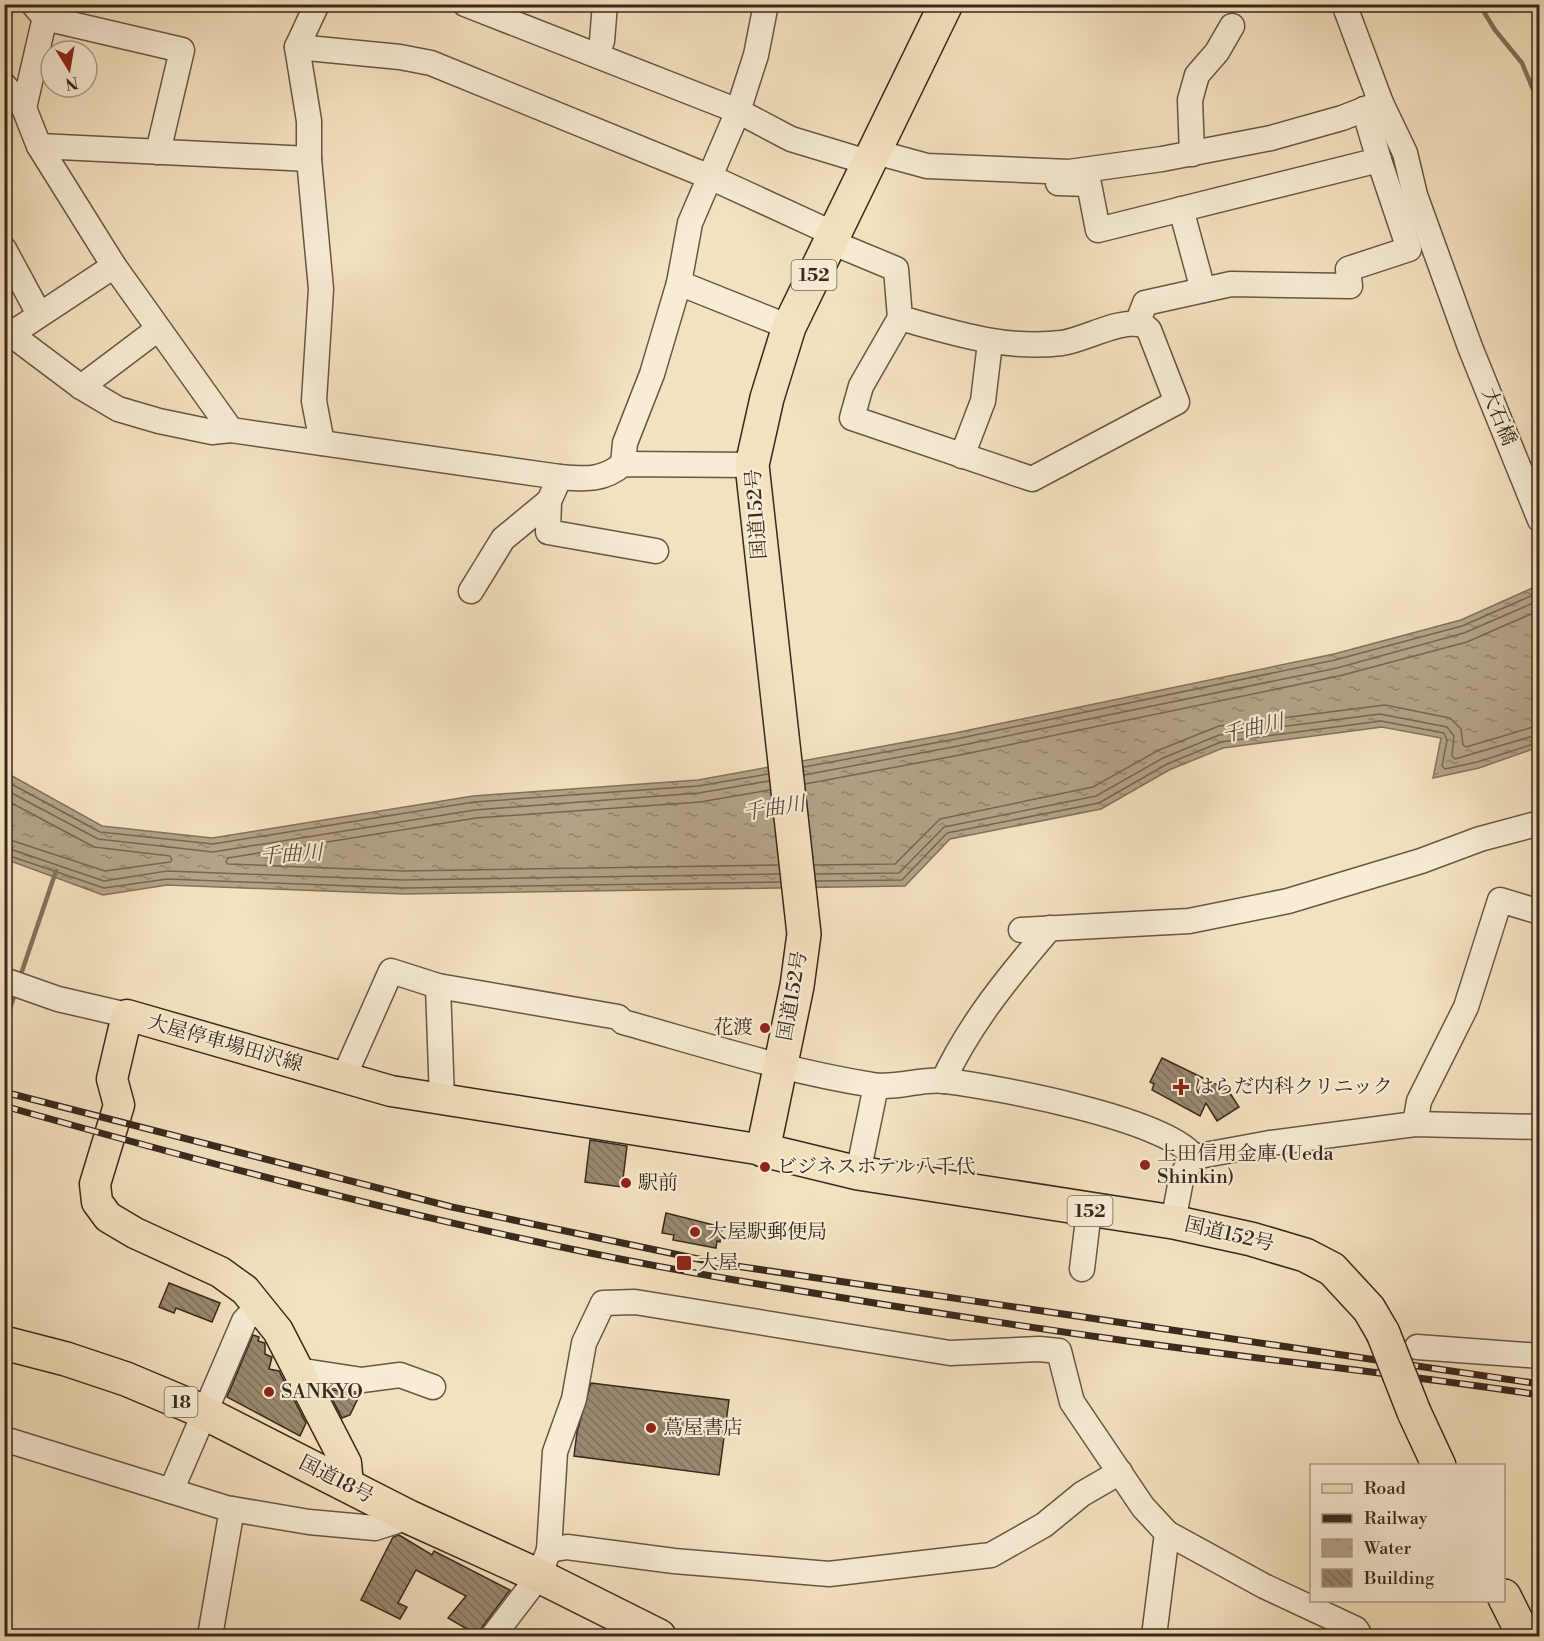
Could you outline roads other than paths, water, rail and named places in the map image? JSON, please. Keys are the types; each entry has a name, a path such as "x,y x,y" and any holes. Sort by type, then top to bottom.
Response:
{"highway":[{"name":"国道152号","path":"946,4 789,327 767,398 752,465 761,564 804,934 797,986 763,1150 858,1173 1089,1211 1173,1222 1251,1239 1305,1255 1323,1264 1350,1287 1369,1309 1383,1333 1414,1412 1438,1464"},
{"name":"国道18号","path":"4,1343 66,1359 126,1379 206,1414 409,1517 544,1563 659,1636"},
{"path":"1505,1600 1524,1636"}],"main road":[{"name":"大屋停車場田沢線","path":"348,1485 346,1464 278,1330 245,1290 220,1272 135,1233 108,1217 97,1202 95,1184 119,1105 112,1079 127,1015 343,1079 442,1100 763,1150"}],"street":[{"path":"465,4 738,111 791,139 870,157 927,166 1069,172 1271,138 1373,106"},
{"path":"597,56 602,41 605,4"},
{"path":"623,464 625,442 652,374 679,283 690,223 738,111 756,56 766,4"},
{"path":"1137,324 1145,303 1231,284 1350,286 1348,269 1409,249 1379,160 1373,106 1344,4"},
{"path":"312,5 297,47 309,121 309,159 321,289 314,401 322,443"},
{"path":"158,152 182,50 42,9 12,100 114,266 231,430"},
{"path":"1192,153 1190,100 1197,75 1217,52 1232,26"},
{"path":"297,47 400,57 431,63 711,177 896,269 900,318 861,386 852,418 1032,479 1177,402 1149,330 1137,324 1063,343 1025,345 990,343 900,318"},
{"name":"大石橋","path":"1373,106 1405,153 1415,195 1470,347 1539,520"},
{"path":"39,146 309,159"},
{"path":"1028,170 1036,182 1089,183 1098,230 1379,160"},
{"path":"1181,209 1203,290"},
{"path":"4,249 39,314"},
{"path":"114,266 8,331 81,387 118,409 159,422 212,432 231,430 560,477 595,479 613,473 623,464 752,465"},
{"path":"679,283 789,327"},
{"path":"81,387 158,329"},
{"path":"962,456 983,401 990,343"},
{"path":"560,477 549,501 548,532 656,551"},
{"path":"471,591 503,539 549,501"},
{"path":"1021,930 1189,921 1288,901 1421,861 1480,838 1539,823"},
{"path":"1415,1124 1419,1101 1466,1007 1500,900 1539,912"},
{"path":"943,1081 960,1044 996,992 1050,928"},
{"path":"343,1079 391,971 438,986 618,1017 623,1022 780,1065 876,1086 943,1081 1032,1096 1133,1123 1188,1148 1194,1157"},
{"path":"14,984 127,1015"},
{"path":"438,986 442,1100"},
{"path":"858,1173 876,1086"},
{"path":"1173,1222 1182,1175 1194,1157 1270,1143 1415,1124 1539,1127"},
{"path":"1082,1269 1089,1211"},
{"path":"544,1563 555,1452 574,1400 584,1343 603,1304 635,1302 950,1353 1039,1349 1059,1351 1072,1402 1143,1508 1167,1533 1264,1586 1356,1629 1360,1636"},
{"path":"171,1491 244,1321 258,1306"},
{"path":"1417,1347 1539,1356"},
{"path":"297,1370 362,1380 400,1375 433,1387"},
{"path":"4,1439 232,1509 309,1522 375,1528 409,1517"},
{"path":"493,1636 544,1563 567,1547 674,1561 829,1574 991,1555 1044,1525 1082,1494 1120,1472"},
{"path":"210,1636 232,1509"},
{"path":"1154,1636 1167,1533"}],"water":[{"name":"千曲川","path":"1539,585 1539,747 1479,768 1433,778 1441,738 1382,727 1223,748 1169,770 1101,809 950,839 905,886 404,894 167,885 103,895 5,859 5,772 102,826 212,838 473,796 698,780 955,733 1334,654 1461,620"}],"waterway":[{"path":"1479,4 1495,30 1522,63 1540,106"},
{"path":"20,977 56,871"},
{"path":"4,1025 16,991"}],"railway":[{"path":"4,1092 452,1207 722,1264 1540,1384"},
{"path":"4,1106 361,1201 541,1243 632,1261 824,1295 1026,1326 1540,1395"}],"place":[{"name":"花渡","path":"765,1028"},
{"name":"はらだ内科クリニック","path":"1181,1087"},
{"name":"上田信用金庫 (Ueda Shinkin)","path":"1145,1165"},
{"name":"ビジネスホテル八千代","path":"765,1167"},
{"name":"駅前","path":"626,1183"},
{"name":"大屋駅郵便局","path":"695,1232"},
{"name":"大屋","path":"684,1263"},
{"name":"SANKYO","path":"269,1392"},
{"name":"蔦屋書店","path":"651,1428"}]}
